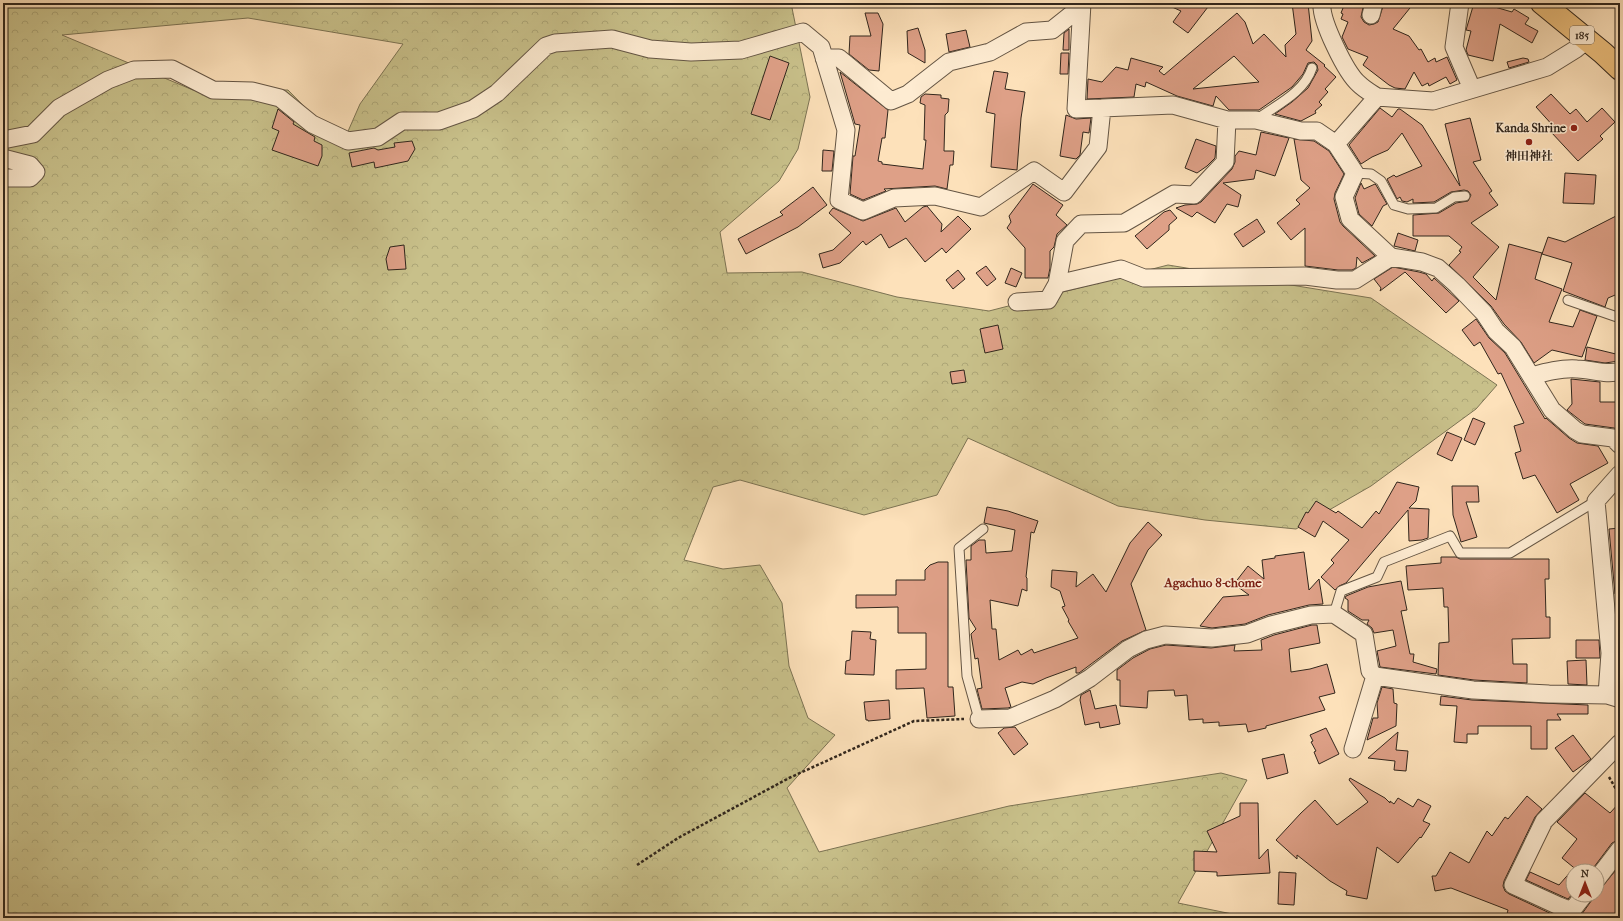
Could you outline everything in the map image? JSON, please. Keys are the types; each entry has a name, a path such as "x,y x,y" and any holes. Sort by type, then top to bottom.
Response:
{"highway":[{"name":"185","path":"1542,3 1620,69"}],"street":[{"path":"1322,3 1321,9 1324,20 1348,70 1358,84 1377,97 1433,101 1547,67 1576,49 1587,40"},
{"path":"1460,3 1454,48 1472,89"},
{"path":"824,58 840,58 891,101 908,94 949,62 990,52 1026,32 1052,30 1082,5"},
{"path":"1082,5 1076,108 1173,105 1227,120 1256,120 1301,131 1317,131 1336,144 1355,173 1344,198 1350,219 1391,257 1422,262 1438,268 1484,313 1496,331 1513,347 1552,410 1575,430 1582,434 1613,438 1620,445"},
{"path":"3,140 33,134 59,108 108,80 134,70 172,69 214,90 252,91 280,98 312,124 348,140 357,140 378,137 402,121 439,121 473,109 497,93 546,46 555,43 612,39 650,49 691,52 741,50 803,32 821,48 846,130 839,200 863,212 894,198 935,196 981,207 1034,171 1064,192 1098,147 1102,108"},
{"path":"1336,144 1377,97"},
{"path":"1017,302 1048,300 1057,284 1065,241 1081,224 1124,223 1174,194 1194,195 1225,162 1227,120"},
{"path":"3,158 30,165 36,172 30,178 3,178"},
{"path":"1057,284 1121,269 1144,278 1304,276 1338,280 1355,280 1391,257"},
{"path":"1531,376 1564,368 1580,368 1614,374 1620,371"},
{"path":"979,719 1010,718 1055,699 1090,678 1128,649 1146,640 1165,635 1212,638 1247,634 1271,625 1311,615 1334,614 1364,634 1370,671 1375,676 1473,690 1613,697 1596,501 1620,474"},
{"path":"1353,749 1375,676"},
{"path":"1578,903 1569,914 1559,906 1513,885 1544,820 1620,743"},
{"path":"1605,869 1620,849"}],"lane":[{"path":"1256,120 1304,85 1309,78 1312,68"},
{"path":"1355,173 1371,174 1380,181 1394,205 1408,209 1436,208 1454,197 1465,196"},
{"path":"1568,300 1606,315 1620,318"},
{"path":"1334,614 1341,592 1376,578 1384,562 1450,536 1460,553 1510,553 1596,501"},
{"path":"979,719 967,676 959,548 983,529"}],"path":[{"path":"637,865 678,838 789,778 914,721 979,719"},
{"path":"1601,763 1620,796"}],"green space":[{"path":"3,3 791,3 810,97 798,149 779,181 720,232 727,273 802,272 897,297 989,311 1168,265 1371,298 1497,385 1476,409 1371,486 1296,529 1205,520 1118,506 968,438 937,495 864,515 740,480 713,487 684,560 723,569 760,565 782,603 789,666 808,718 835,735 787,788 819,852 1009,806 1221,773 1247,780 1178,903 1252,918 3,918","holes":["248,18 403,44 360,104 342,145 288,90 193,90 62,35"]}],"building":[{"path":"1163,3 1211,3 1188,33 1173,22 1181,11"},
{"path":"1292,3 1308,3 1312,41 1306,50 1325,65 1324,66 1336,77 1325,89 1328,92 1319,102 1322,105 1315,111 1316,113 1301,121 1275,114 1308,88 1318,70 1317,65 1314,62 1308,63 1303,74 1292,87 1259,110 1229,110 1216,96 1213,106 1177,96 1146,82 1145,87 1136,84 1134,97 1087,99 1088,79 1102,82 1116,67 1128,70 1131,58 1163,67 1159,71 1164,75 1237,13 1245,22 1253,44 1264,34 1286,57 1285,45 1296,34","holes":["1234,56 1259,82 1193,89"]},
{"path":"1345,3 1364,3 1361,17 1364,22 1369,25 1378,22 1384,3 1414,3 1393,29 1409,36 1419,50 1421,49 1428,62 1435,58 1436,62 1447,57 1457,80 1450,84 1446,77 1429,86 1428,83 1422,86 1414,72 1405,89 1395,88 1389,85 1363,65 1368,57 1348,49 1342,37 1348,22 1341,19 1343,14 1341,13"},
{"path":"1474,3 1481,3 1512,12 1514,9 1529,18 1525,24 1538,31 1532,43 1500,24 1493,61 1468,55 1466,50 1471,31 1466,30"},
{"path":"865,13 878,13 883,24 879,71 869,70 849,54 850,36 871,36"},
{"path":"918,28 925,50 925,63 908,53 907,31"},
{"path":"1069,29 1069,50 1063,50 1064,33"},
{"path":"966,30 970,47 949,52 946,34"},
{"path":"1061,53 1069,53 1068,74 1060,74"},
{"path":"770,56 789,63 770,120 751,114"},
{"path":"1523,58 1528,59 1529,62 1509,68 1507,62"},
{"path":"994,71 1008,73 1005,89 1025,92 1021,118 1017,170 991,167 995,114 986,112"},
{"path":"840,72 888,110 885,138 882,138 878,161 882,162 882,164 923,169 926,140 924,140 925,105 920,103 921,97 925,94 941,95 941,98 949,99 948,112 945,115 944,151 954,151 953,165 950,165 947,189 935,186 884,189 886,191 863,200 850,194 853,156 855,156 860,125 855,124"},
{"name":"Kanda Shrine","path":"1551,94 1570,114 1576,109 1587,122 1602,108 1615,122 1600,136 1603,139 1578,161 1551,132 1555,128 1536,107"},
{"path":"1380,108 1392,117 1398,109 1400,109 1422,125 1460,186 1445,124 1470,118 1481,160 1473,162 1492,191 1489,193 1498,205 1471,223 1499,247 1473,277 1496,300 1509,244 1542,253 1535,279 1562,289 1549,322 1573,327 1580,310 1597,316 1582,357 1552,350 1534,363 1521,342 1504,324 1491,306 1449,265 1461,252 1459,251 1462,247 1449,236 1413,236 1413,215 1439,213 1456,203 1468,201 1471,195 1468,191 1464,190 1451,192 1434,202 1413,203 1413,199 1407,202 1402,201 1400,197 1397,199 1387,179 1394,175 1396,177 1422,166 1402,133 1388,150 1361,164 1349,145"},
{"path":"278,109 294,122 293,124 315,137 314,141 322,145 322,156 318,166 272,150 279,131 272,128"},
{"path":"1066,115 1076,119 1091,118 1089,133 1083,132 1080,155 1076,159 1060,156"},
{"path":"1261,132 1289,138 1275,176 1256,170 1254,179 1223,183 1241,195 1238,207 1227,204 1215,223 1197,212 1192,217 1176,208 1201,202 1232,169 1235,162 1235,156 1239,151 1256,155"},
{"path":"1196,139 1216,146 1215,158 1197,173 1185,168"},
{"path":"1294,139 1314,141 1329,151 1344,174 1335,193 1334,199 1340,222 1375,256 1362,263 1357,257 1356,268 1352,270 1305,266 1305,228 1291,240 1277,223 1300,204 1296,200 1310,188 1301,180"},
{"path":"412,141 415,149 408,161 375,168 374,162 352,167 349,153 374,148 378,150 395,147 394,143"},
{"path":"823,150 834,151 832,171 822,171"},
{"path":"1565,173 1596,175 1594,204 1563,203"},
{"path":"1361,183 1364,189 1375,184 1387,204 1383,206 1372,226 1359,214 1355,198"},
{"path":"1033,184 1063,205 1056,215 1067,225 1057,234 1054,247 1050,251 1050,268 1048,278 1025,278 1025,248 1007,228 1011,222 1009,216"},
{"path":"813,187 827,205 798,227 746,254 738,239 783,215 780,212"},
{"path":"927,206 942,224 941,232 958,216 971,229 946,253 942,248 925,262 906,238 889,248 881,234 866,245 863,241 840,263 823,268 819,254 833,250 851,233 829,213 833,208 863,221 896,208 905,222 923,207"},
{"path":"1170,210 1177,218 1169,225 1169,230 1147,249 1135,236 1164,212"},
{"path":"1616,216 1620,224 1620,293 1608,298 1605,307 1563,291 1572,263 1542,254 1548,237 1565,242"},
{"path":"1257,219 1265,232 1243,247 1234,234"},
{"path":"1398,233 1418,240 1415,251 1394,246"},
{"path":"404,245 406,269 388,270 386,259 390,247"},
{"path":"986,266 996,279 987,286 976,273"},
{"path":"1393,267 1426,274 1432,281 1434,278 1459,301 1446,313 1405,272 1380,291 1381,288 1374,279"},
{"path":"1011,268 1022,273 1016,287 1005,283"},
{"path":"958,270 965,279 953,289 946,280"},
{"path":"1476,319 1489,338 1505,353 1545,419 1546,418 1577,443 1598,446 1608,463 1570,484 1579,500 1557,513 1535,475 1523,479 1515,453 1521,451 1514,426 1524,423 1501,373 1498,374 1480,342 1474,346 1462,330"},
{"path":"998,325 1003,349 985,353 980,329"},
{"path":"1587,347 1620,355 1619,361 1605,363 1585,360"},
{"path":"964,370 966,382 952,384 950,372"},
{"path":"1571,379 1600,382 1600,402 1620,402 1619,430 1585,424 1567,410 1572,404"},
{"path":"1473,418 1485,423 1475,445 1464,440"},
{"path":"1447,432 1462,438 1452,461 1437,454"},
{"path":"1397,482 1419,487 1416,501 1409,508 1429,509 1428,538 1409,541 1408,510 1346,583 1339,586 1335,590 1321,577 1334,563 1331,560 1349,540 1323,521 1315,537 1298,527 1306,512 1308,513 1316,501 1336,513 1338,511 1362,528 1376,511 1379,514"},
{"path":"1452,486 1478,486 1479,502 1466,502 1477,537 1461,542 1453,515"},
{"path":"987,507 1008,511 1038,521 1034,533 1031,532 1026,577 1027,591 1022,589 1018,606 990,600 992,629 996,629 999,660 1018,650 1021,655 1032,649 1034,653 1078,638 1062,607 1065,606 1060,591 1051,587 1052,570 1077,572 1076,587 1093,574 1106,592 1130,543 1148,522 1162,535 1148,550 1131,584 1146,630 1122,641 1079,673 1076,673 1076,667 1033,684 1022,682 1005,688 1011,707 1008,708 982,709 977,689 982,688 978,658 975,659 971,634 976,629 969,618 966,560 971,560 971,546 979,540 985,540 986,553 1012,551 1015,530 984,523"},
{"path":"1620,528 1620,593 1615,594 1609,529"},
{"path":"1304,552 1309,590 1319,579 1323,604 1309,605 1268,615 1245,624 1212,628 1200,626 1223,597 1249,595 1234,584 1248,566 1264,579 1262,560 1275,558 1275,556"},
{"path":"1441,557 1456,557 1460,559 1549,559 1549,579 1545,579 1546,617 1550,617 1550,638 1512,639 1513,664 1527,664 1527,683 1474,680 1438,675 1439,643 1449,642 1448,607 1444,607 1443,588 1408,590 1406,566 1441,563"},
{"path":"938,562 948,562 948,687 953,687 955,716 927,718 924,688 896,689 896,670 926,669 926,633 898,633 898,607 856,608 856,595 896,595 896,580 925,580 925,570 930,565"},
{"path":"1401,581 1407,610 1401,611 1410,654 1414,654 1413,662 1437,669 1436,674 1380,667 1377,651 1396,646 1393,630 1374,633 1372,628 1367,624 1369,620 1362,620 1348,611 1348,600 1345,598 1346,596 1368,587"},
{"path":"1312,625 1317,625 1320,643 1289,649 1291,672 1327,664 1335,693 1319,697 1325,710 1248,732 1246,724 1219,726 1219,722 1203,723 1203,719 1189,720 1187,695 1175,696 1174,690 1148,691 1147,708 1120,706 1120,680 1117,680 1117,670 1133,658 1150,649 1166,645 1211,648 1235,645 1234,651 1262,650 1261,640"},
{"path":"852,631 871,632 870,639 876,640 874,675 845,674 846,661 850,660"},
{"path":"1576,640 1599,640 1600,658 1576,658"},
{"path":"1586,660 1587,685 1568,684 1567,661"},
{"path":"1382,687 1393,689 1394,703 1397,704 1396,726 1367,740 1373,718 1378,718 1377,703"},
{"path":"1090,690 1095,709 1116,705 1120,724 1100,728 1099,722 1085,725 1080,700 1081,695"},
{"path":"1441,696 1472,700 1588,705 1588,714 1557,714 1561,720 1547,720 1547,749 1531,749 1531,726 1478,726 1478,734 1467,734 1467,743 1454,742 1457,706 1440,705"},
{"path":"889,700 890,719 866,720 864,702"},
{"path":"1015,727 1028,744 1014,755 998,733 1004,728"},
{"path":"1326,728 1339,754 1319,764 1314,752 1316,751 1311,742 1313,741 1310,735"},
{"path":"1398,732 1396,750 1408,751 1406,771 1394,770 1395,761 1368,758"},
{"path":"1573,735 1591,759 1573,772 1555,748"},
{"path":"1284,754 1288,773 1267,779 1262,759"},
{"path":"1350,778 1385,798 1390,803 1390,801 1394,804 1398,798 1413,807 1418,799 1431,806 1423,821 1430,824 1421,838 1420,837 1398,863 1377,847 1367,899 1346,895 1347,891 1330,881 1297,855 1297,859 1276,840 1315,800 1337,825 1368,802 1349,780"},
{"path":"1585,793 1610,813 1620,802 1620,839 1612,843 1597,863 1568,863 1562,858 1577,839 1557,822"},
{"path":"1527,796 1542,809 1535,817 1503,886 1505,891 1509,894 1556,916 1556,918 1506,918 1508,910 1451,888 1435,891 1432,876 1436,876 1450,852 1469,863 1487,831 1492,836 1505,817 1508,819"},
{"path":"1240,803 1258,803 1259,859 1268,849 1270,873 1217,876 1217,872 1194,871 1194,851 1217,852 1207,831 1240,816"},
{"path":"1620,865 1620,918 1579,918 1590,903 1605,903 1605,883"},
{"path":"1279,872 1296,873 1294,905 1278,904"},
{"path":"1530,872 1559,885 1565,878 1565,898 1526,880"}],"place":[{"name":"Kanda Shrine","path":"1574,128"},
{"name":"神田神社","path":"1529,142"}],"district":[{"name":"Agachuo 8-chome","path":"1213,582"}]}
